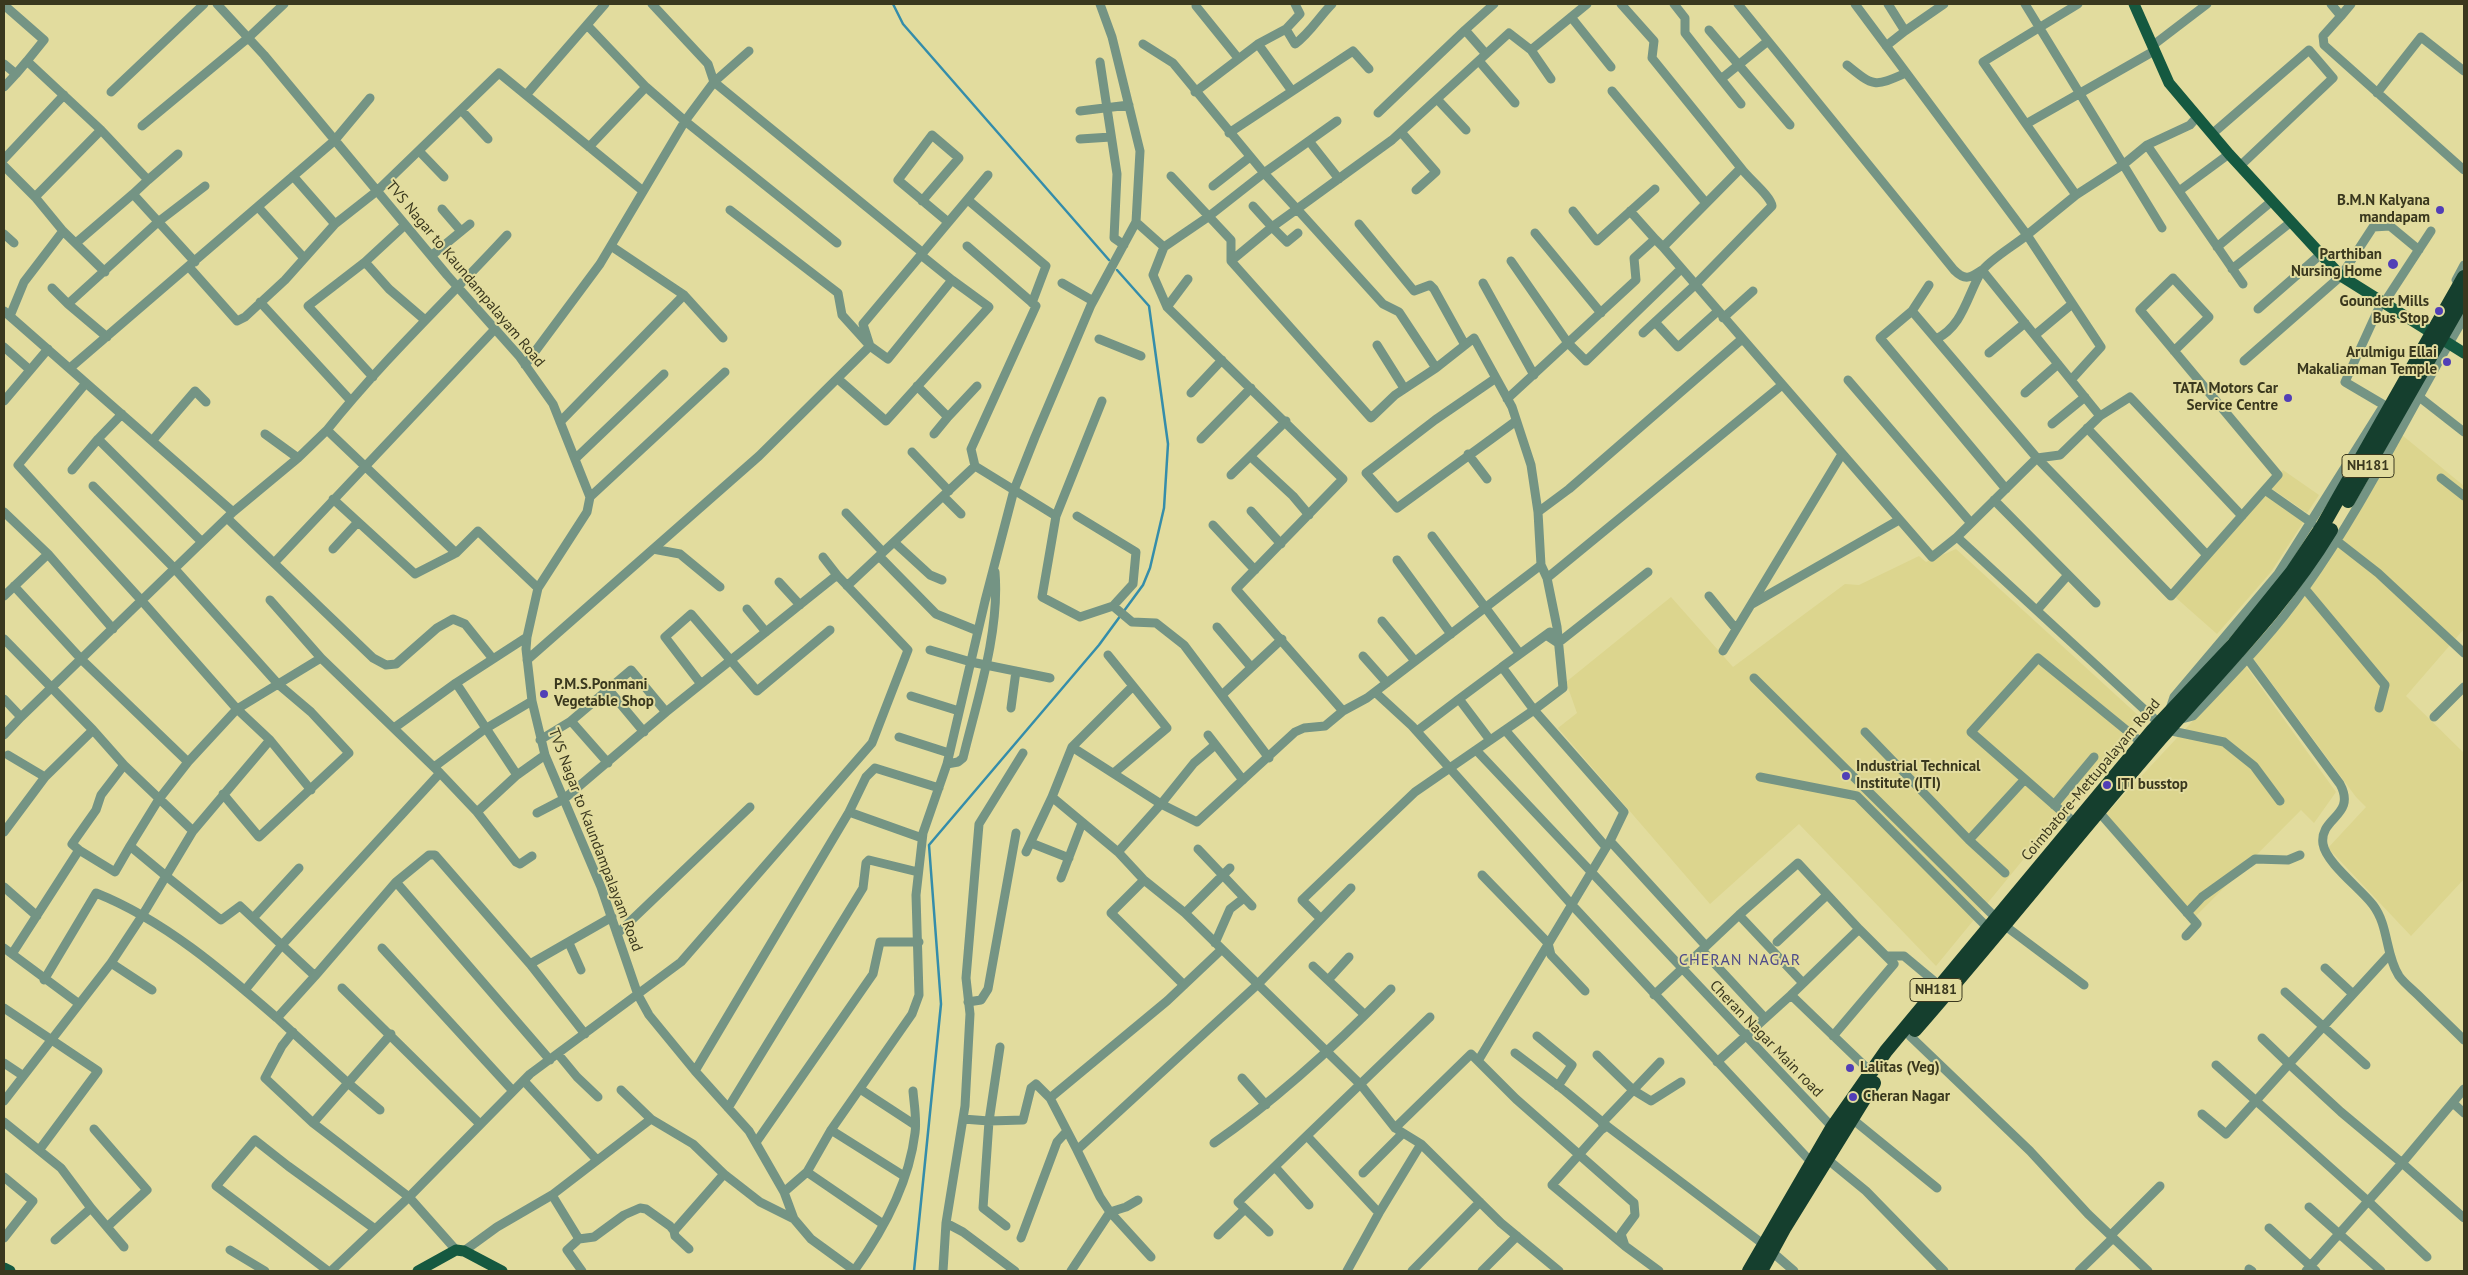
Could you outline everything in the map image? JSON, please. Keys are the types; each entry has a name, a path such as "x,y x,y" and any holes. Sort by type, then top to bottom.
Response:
{"highway":[{"name":"NH181","path":"2312,552 2464,278"},
{"name":"NH181","path":"1761,1271 1767,1247 1827,1159 1837,1131 1852,1118 1872,1086 1996,924 2098,812 2168,721 2277,608 2464,298"},
{"name":"Coimbatore-Mettupalayam Road","path":"1748,1271 1767,1247 1812,1163 1837,1131 1871,1072 1940,986 1996,924 2075,823 2142,743 2168,721"}],"main road":[{"path":"2134,4 2169,83 2229,154 2341,276 2464,352"},
{"path":"418,1271 460,1250 502,1271"},
{"path":"4,1268 10,1271"}],"street":[{"path":"111,92 204,4"},
{"name":"TVS Nagar to Kaundampalayam Road","path":"217,4 495,329 525,365 553,404 590,496 588,512 538,588 527,637 527,660 532,702 545,755 612,917 638,995 649,1015 695,1071 757,1141 784,1192 794,1219 811,1239 855,1271"},
{"path":"142,126 248,38 284,4"},
{"path":"526,95 605,4"},
{"path":"652,4 708,64 714,82 952,280 989,307 886,421 838,379"},
{"path":"784,1192 808,1172 831,1130 912,1014 919,995 919,942 916,895 922,838 947,764 994,565 1014,490 1034,436 1093,301 1136,222 1140,151 1112,37 1100,4"},
{"path":"1195,92 1258,44 1286,29 1300,14 1295,4"},
{"path":"1286,29 1295,44 1306,36 1317,19 1332,4"},
{"path":"1378,113 1494,4"},
{"path":"1530,50 1587,4"},
{"path":"1621,4 1654,41 1652,58 1741,168 1771,201 1772,206 1695,285 1643,333"},
{"path":"1674,4 1686,18 1685,33 1741,104"},
{"path":"1855,4 2027,235 2101,347 2072,380"},
{"path":"1888,4 1905,31"},
{"path":"1886,46 1944,4"},
{"path":"2025,4 2078,94 2124,164 2162,228"},
{"path":"2076,195 1983,62 2078,4"},
{"path":"2026,124 2153,48 2207,4"},
{"path":"2331,4 2340,16"},
{"path":"2351,4 2323,36 2324,45 2464,170"},
{"path":"4,5 44,40 4,87"},
{"path":"1196,6 1238,58"},
{"path":"1743,6 1768,41 1962,278 1970,278 1982,270 2076,195 2124,164 2146,146 2190,125 2197,117"},
{"path":"1571,17 1611,67"},
{"path":"587,25 646,87 684,121 837,243"},
{"path":"1465,30 1515,103"},
{"path":"1710,30 1790,125"},
{"path":"1231,261 1272,227 1401,132 1509,33 1530,50 1551,79"},
{"path":"2377,93 2421,37 2464,71"},
{"path":"1721,79 1768,41"},
{"path":"1143,44 1173,63 1195,92 1264,173 1384,304 1399,312 1436,368"},
{"path":"1258,44 1292,91"},
{"path":"525,365 600,264 684,121 714,82 749,50"},
{"path":"2212,134 2309,50 2333,78 2240,166"},
{"path":"1230,133 1353,51 1369,69"},
{"path":"27,60 101,130 148,180"},
{"path":"1100,62 1116,174 1114,238 1124,246"},
{"path":"4,64 16,74"},
{"path":"1847,65 1867,81 1882,84 1906,73"},
{"path":"133,194 158,222 237,321 245,317 285,280 335,224 377,191 499,74 643,191"},
{"path":"589,147 646,87"},
{"path":"1612,91 1706,203"},
{"path":"4,159 64,95"},
{"path":"70,368 334,141 370,98"},
{"path":"1437,99 1466,130"},
{"path":"1080,111 1129,105"},
{"path":"461,110 488,139"},
{"path":"1338,122 1264,173 1208,217 1164,247 1153,275 1167,308 1344,479 1236,589 1282,639 1343,711"},
{"path":"35,197 101,130"},
{"path":"1401,132 1436,172 1416,190"},
{"path":"922,201 958,158 932,135 898,180 922,201 948,222"},
{"path":"1080,139 1111,137"},
{"path":"1309,141 1339,179"},
{"path":"2146,146 2243,284"},
{"path":"419,151 444,177"},
{"path":"76,243 178,154"},
{"path":"2178,191 2229,154"},
{"path":"1213,186 1250,157"},
{"path":"4,166 35,197 63,231 104,272"},
{"path":"1663,247 1741,168"},
{"path":"870,346 862,324 988,175"},
{"path":"293,176 335,224"},
{"path":"1171,176 1231,240 1231,261 1371,418 1395,394 1436,368 1474,338 1507,399 1531,465 1544,571 1557,627 1563,688 1415,792 1302,900 1321,919"},
{"path":"68,304 158,222 204,186"},
{"path":"1573,211 1597,241 1655,189"},
{"path":"968,200 1046,266 1032,302"},
{"path":"2218,247 2272,201"},
{"path":"1253,206 1286,242 1298,233"},
{"path":"258,207 304,258"},
{"path":"442,209 460,232"},
{"path":"730,210 838,293 842,315 870,346 888,359 952,280"},
{"path":"1630,211 1932,557 1957,537 2037,458 2060,455 2100,416 2130,397 2242,516"},
{"path":"1136,222 1164,247"},
{"path":"2232,269 2292,222"},
{"path":"431,256 470,224"},
{"path":"1359,224 1414,291 1430,285 1434,288 1465,345"},
{"path":"373,377 308,306 365,262 405,225"},
{"path":"2244,361 2341,276 2373,227 2390,226 2419,250"},
{"path":"63,231 24,282 7,313 152,440 230,515 274,563 373,658 386,665 396,664 437,628 453,619 465,624 493,659"},
{"path":"2384,405 2345,382 2383,302 2431,232"},
{"path":"1535,233 1600,313"},
{"path":"4,234 14,243"},
{"path":"4,735 201,541 328,430 351,401 506,235"},
{"path":"1507,399 1636,280 1634,258 1655,239"},
{"path":"611,246 684,295 723,338"},
{"path":"968,246 1036,306 971,450 975,466 1056,516"},
{"path":"2258,309 2321,254"},
{"path":"1511,261 1568,343 1586,361 1681,269"},
{"path":"365,262 389,289 425,320"},
{"path":"2168,721 2174,697 2278,574 2312,522 2428,331 2464,265"},
{"path":"1982,270 2100,416"},
{"path":"1936,338 1946,334 1956,325 1982,270"},
{"path":"1912,311 2037,458 2171,596 2278,475 2174,352 2140,310 2174,278 2209,317 2174,352"},
{"path":"1167,308 1188,279"},
{"path":"1062,283 1093,301"},
{"path":"1483,283 1534,375"},
{"path":"1929,285 1912,311 1880,338 2006,489"},
{"path":"52,288 107,338"},
{"path":"1655,322 1678,347 1753,291"},
{"path":"560,422 684,295"},
{"path":"260,302 351,401"},
{"path":"2035,335 2072,304"},
{"path":"2168,721 2193,716 2284,617 2305,589 2337,541 2464,318"},
{"path":"1989,353 2025,323"},
{"path":"274,563 495,329"},
{"path":"1099,339 1140,356"},
{"path":"1538,512 1569,488 1742,340"},
{"path":"1376,344 1404,388"},
{"path":"527,660 759,456 870,346"},
{"path":"4,347 30,370"},
{"path":"4,401 48,349"},
{"path":"1191,393 1222,360"},
{"path":"2025,393 2058,364"},
{"path":"590,496 725,372"},
{"path":"575,459 664,374"},
{"path":"1496,378 1435,420 1366,473 1397,508 1468,454 1516,421"},
{"path":"1848,380 1971,523"},
{"path":"86,383 18,465 237,709 270,740 311,790"},
{"path":"1072,747 1115,772 1161,804 1197,822 1269,758 1295,732 1304,728 1325,726 1343,711 1375,692 1486,607 1544,571 1555,572 1782,385"},
{"path":"917,386 948,417"},
{"path":"934,434 977,386"},
{"path":"1201,439 1251,388"},
{"path":"152,440 195,391 206,402"},
{"path":"2418,396 2464,432"},
{"path":"2052,424 2085,397"},
{"path":"1077,516 1136,552 1133,584 1115,608 1080,617 1042,597 1056,516 1102,401"},
{"path":"72,470 122,414"},
{"path":"1231,475 1286,421"},
{"path":"2087,428 2208,555"},
{"path":"328,430 456,553"},
{"path":"265,434 298,458"},
{"path":"98,439 201,541"},
{"path":"912,452 961,514"},
{"path":"1468,454 1487,479"},
{"path":"1724,650 1842,454"},
{"path":"1251,457 1293,496 1309,515"},
{"path":"847,586 975,466"},
{"path":"2441,478 2464,496"},
{"path":"93,486 174,568 278,684 311,712 349,754 260,837 222,794"},
{"path":"2265,490 2312,522"},
{"path":"333,499 414,574 456,553 478,531 538,588"},
{"path":"1994,500 2096,603"},
{"path":"1251,511 1280,544"},
{"path":"4,512 48,554 113,629"},
{"path":"846,513 936,614 978,631"},
{"path":"1751,605 1899,520"},
{"path":"333,549 357,523"},
{"path":"1213,525 1255,570"},
{"path":"1432,536 1520,654"},
{"path":"1957,537 2037,610 2168,721 2224,742 2254,766 2280,800"},
{"path":"2337,541 2378,574 2464,653"},
{"path":"894,542 930,575 942,580"},
{"path":"653,549 680,554 720,586"},
{"path":"4,596 48,554"},
{"path":"375,1229 255,1140 216,1186 330,1271 375,1229 409,1197 524,1080 681,962 872,743 908,650 847,586 823,557"},
{"path":"1397,560 1451,634"},
{"path":"947,764 958,762 963,758 986,665 996,586 994,565"},
{"path":"1558,643 1648,572"},
{"path":"537,813 564,799 666,712 837,575"},
{"path":"2037,610 2068,575"},
{"path":"779,582 800,605"},
{"path":"14,586 82,660 188,762"},
{"path":"2305,589 2385,685 2378,708"},
{"path":"1709,596 1736,629"},
{"path":"270,600 321,658 437,770 477,812 516,862 520,864 532,856"},
{"path":"1115,608 1132,622 1156,624 1184,645 1223,694 1269,758"},
{"path":"747,609 766,632"},
{"path":"701,684 665,637 691,614 757,691 830,630"},
{"path":"1382,621 1415,661"},
{"path":"1417,731 1557,627"},
{"path":"1217,628 1251,668"},
{"path":"1546,635 1558,643"},
{"path":"394,728 456,683 527,637"},
{"path":"4,639 93,730 124,765 193,831"},
{"path":"1223,694 1282,639"},
{"path":"930,650 971,662 1050,678"},
{"path":"1108,655 1167,728 1115,772"},
{"path":"1363,656 1388,682"},
{"path":"124,765 101,795 96,810 72,844 116,872 159,799 188,762 237,709 321,658"},
{"path":"2075,823 1971,732 2038,658 2142,743"},
{"path":"2247,658 2335,776 2346,796 2344,806 2324,832 2323,845 2332,861 2374,906 2384,923 2389,955 2400,977 2464,1040"},
{"path":"1478,1061 1523,989 1548,942 1608,844 1624,812 1534,710 1502,668"},
{"path":"540,740 571,721 631,670 666,712"},
{"path":"1011,708 1016,671"},
{"path":"1754,678 1996,924"},
{"path":"456,683 484,729 517,775"},
{"path":"1026,852 1052,797 1072,747 1133,686"},
{"path":"2434,717 2464,687"},
{"path":"608,689 644,732"},
{"path":"1375,692 1417,731 1654,995 1812,1163"},
{"path":"911,696 959,711"},
{"path":"4,699 21,717"},
{"path":"1459,699 1490,740"},
{"path":"245,990 282,945 437,770 484,729 532,702"},
{"path":"571,721 608,763"},
{"path":"4,832 46,777 93,730"},
{"path":"1505,730 1704,948 1765,1018"},
{"path":"1865,732 1969,840 2005,873"},
{"path":"1208,735 1243,780"},
{"path":"899,737 949,753"},
{"path":"4,1101 22,1075 111,963 142,916 193,831 222,794 270,740"},
{"path":"1118,852 1161,804 1194,763 1215,745"},
{"name":"Cheran Nagar Main road","path":"1476,750 1681,969 1837,1131"},
{"path":"943,1271 946,1223 963,1119 970,1014 966,970 979,824 1024,753"},
{"path":"8,755 46,777"},
{"path":"477,812 517,775 545,755"},
{"path":"2054,805 2094,757"},
{"path":"695,1071 849,812 866,777 875,768 939,788"},
{"path":"1760,777 1857,796 1996,924 2084,985"},
{"path":"1969,840 2025,779"},
{"path":"1052,797 1118,852 1144,880 1185,913 1360,1085 1399,1131 1421,1144 1480,1202 1559,1271"},
{"path":"618,934 750,807"},
{"path":"849,812 922,838"},
{"path":"2098,812 2197,924 2186,936"},
{"path":"1061,878 1082,823"},
{"path":"968,1002 981,1000 988,989 1016,834"},
{"path":"1031,843 1069,858"},
{"path":"130,846 221,920 240,906 254,917 315,976"},
{"path":"1198,849 1252,906"},
{"path":"12,954 79,850"},
{"path":"277,1018 396,882 429,855 435,855 530,964 585,1034"},
{"path":"2187,912 2202,897 2255,859 2288,860 2300,855"},
{"path":"728,1108 863,888 866,863 869,860 918,872"},
{"path":"1654,995 1798,862 1858,930 1894,964 1833,1036"},
{"path":"254,917 299,868"},
{"path":"1185,913 1230,868"},
{"path":"1482,875 1548,942 1551,955 1585,991"},
{"path":"1144,880 1111,913 1184,985"},
{"path":"396,882 550,1060"},
{"path":"4,887 37,916"},
{"path":"1078,1150 1258,985 1351,888"},
{"path":"44,980 96,893 120,903 142,916 218,968 380,1110"},
{"path":"1777,942 1827,895"},
{"path":"1050,1098 1184,985 1218,946 1230,909 1244,898"},
{"path":"1739,915 1803,983"},
{"path":"530,964 612,917"},
{"path":"1717,1062 1791,995 1858,930"},
{"path":"757,1141 873,974 880,942 919,942"},
{"path":"569,943 581,970"},
{"path":"4,948 44,980 78,1003"},
{"path":"382,948 512,1091"},
{"path":"2202,1114 2226,1134 2389,955"},
{"path":"1886,956 1904,956 1940,986"},
{"path":"1328,980 1349,957"},
{"path":"111,963 152,990"},
{"path":"1313,966 1365,1015"},
{"path":"2324,968 2353,994"},
{"path":"342,988 391,1034 480,1124"},
{"path":"1214,1143 1266,1105 1327,1054 1391,989"},
{"path":"2285,992 2366,1065"},
{"path":"1791,995 1871,1072"},
{"path":"4,1008 98,1070 40,1149"},
{"path":"1269,1232 1238,1202 1430,1017"},
{"path":"293,1032 282,1046 265,1078 313,1124 409,1197 460,1250 552,1195 650,1119"},
{"path":"313,1124 391,1034"},
{"path":"1537,1036 1572,1065 1558,1086"},
{"path":"1910,1036 2030,1151 2112,1237 2148,1271"},
{"path":"2262,1038 2341,1112 2464,1218"},
{"path":"1000,1047 989,1121 983,1208 1006,1226"},
{"path":"558,1054 576,1077 598,1097"},
{"path":"1363,1173 1399,1131 1472,1054 1516,1099 1634,1203 1635,1215 1621,1234 1625,1246"},
{"path":"1515,1054 1558,1086 1604,1125 1767,1247 1794,1271"},
{"path":"1597,1055 1633,1090 1651,1101 1682,1082"},
{"path":"1659,1271 1625,1246 1552,1185 1633,1090 1660,1062"},
{"path":"4,1063 22,1075"},
{"path":"2216,1065 2428,1257"},
{"path":"1242,1078 1266,1105"},
{"path":"524,1080 598,1160"},
{"path":"963,1119 989,1121 1023,1120 1031,1088 1036,1084 1050,1098 1078,1150 1100,1197 1110,1212 1151,1257"},
{"path":"860,1088 915,1125"},
{"path":"2269,1228 2311,1270 2464,1089"},
{"path":"621,1090 650,1119 693,1144 724,1174 760,1202 794,1219"},
{"path":"855,1271 871,1247 901,1188 916,1132 913,1091"},
{"path":"2453,1103 2464,1113"},
{"path":"1852,1118 1937,1188"},
{"path":"4,1122 62,1168 91,1208 124,1248"},
{"path":"94,1129 147,1190 107,1227"},
{"path":"831,1130 904,1176"},
{"path":"1020,1238 1057,1142 1067,1131"},
{"path":"1307,1136 1379,1212"},
{"path":"1347,1271 1379,1212 1421,1144"},
{"path":"1827,1159 1866,1190 1944,1271"},
{"path":"1275,1167 1309,1205"},
{"path":"808,1172 883,1224"},
{"path":"674,1230 724,1174"},
{"path":"4,1177 33,1201 4,1238"},
{"path":"2079,1271 2160,1186"},
{"path":"552,1195 579,1239"},
{"path":"1071,1271 1110,1212 1126,1208 1138,1200"},
{"path":"1412,1271 1480,1202"},
{"path":"2308,1207 2381,1271"},
{"path":"55,1240 91,1208"},
{"path":"582,1271 567,1250 579,1239 594,1237 624,1215 640,1208 646,1209 674,1230 675,1236 689,1250"},
{"path":"1218,1235 1245,1209"},
{"path":"946,1223 963,1232 1015,1271"},
{"path":"1482,1271 1517,1236"},
{"path":"230,1250 265,1271"}],"shaded area":[{"path":"2402,435 2464,486 2464,629 2406,696 2464,753 2464,879 2411,936 2328,848 2366,807 2356,797 2253,658"},
{"path":"2283,470 2319,495 2307,513 2271,488"},
{"path":"2265,493 2304,521 2271,572 2217,634 2174,596"},
{"name":"Industrial Technical Institute (ITI)","path":"1956,549 2140,717 1936,966 1799,824 1710,904 1558,728 1577,713 1566,682 1671,597 1733,667 1845,584 1859,585 1919,556 1926,562"},
{"path":"2245,665 2336,792 2314,823 2301,810 2193,919 2105,815"}],"waterway":[{"path":"893,4 903,24 1109,260"},
{"path":"914,1271 941,1004 929,845 1099,645 1143,585 1150,568 1164,508 1168,444 1149,306 1117,270"}],"place":[{"name":"B.M.N Kalyana mandapam","path":"2440,210"},
{"name":"Parthiban Nursing Home","path":"2393,264"},
{"name":"Gounder Mills Bus Stop","path":"2439,311"},
{"name":"Arulmigu Ellai Makaliamman Temple","path":"2447,362"},
{"name":"TATA Motors Car Service Centre","path":"2288,398"},
{"name":"P.M.S.Ponmani Vegetable Shop","path":"544,694"},
{"name":"Industrial Technical Institute (ITI)","path":"1846,776"},
{"name":"ITI busstop","path":"2107,785"},
{"name":"Lalitas (Veg)","path":"1850,1068"},
{"name":"Cheran Nagar","path":"1853,1097"}],"district":[{"name":"CHERAN NAGAR","path":"1740,960"}]}
